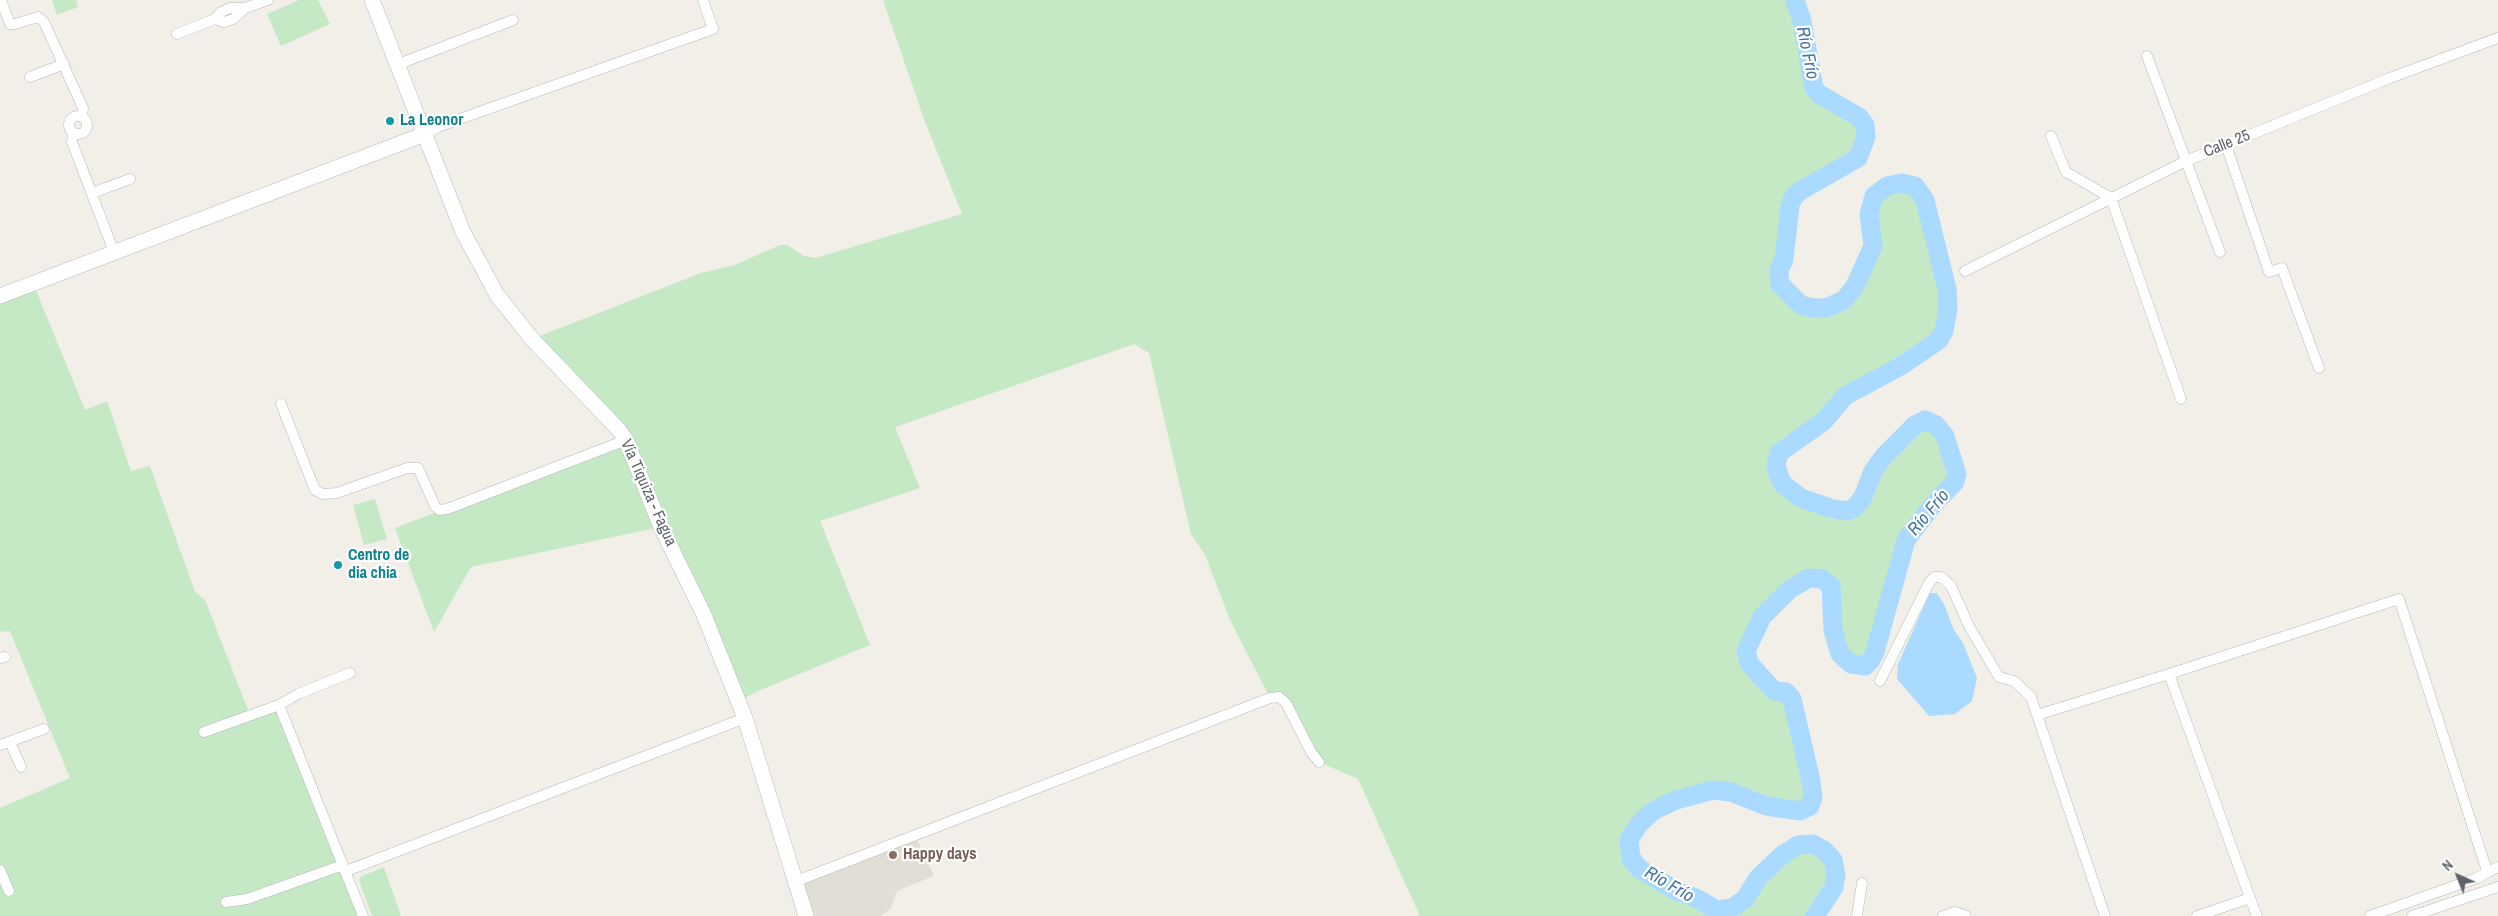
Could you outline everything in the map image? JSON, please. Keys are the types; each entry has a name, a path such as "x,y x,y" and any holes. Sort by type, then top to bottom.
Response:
{"street":[{"path":"2,0 10,24 42,18 64,64 83,108 82,117 73,117 69,122 69,129 73,134 72,142 114,252"},
{"path":"177,34 215,19 221,12 230,8 245,8 268,0"},
{"name":"Vía Tiquiza - Fagua","path":"372,0 395,63 469,246 497,295 532,339 619,430 626,440 661,527 704,615 745,718 806,916"},
{"path":"0,296 425,134 440,126 713,29 702,0"},
{"path":"395,63 404,62 513,20"},
{"name":"Calle 25","path":"1965,271 2186,161 2390,78 2498,38"},
{"path":"2147,56 2220,252"},
{"path":"30,77 64,64"},
{"path":"2051,136 2066,172 2111,198 2181,399"},
{"path":"2226,145 2269,272 2282,268 2320,368"},
{"path":"92,193 130,180"},
{"path":"281,404 315,490 323,494 337,494 407,468 418,468 435,506 439,510 447,509 626,440"},
{"path":"1880,681 1929,584 1934,577 1940,577 1951,586 1970,628 1999,677 2014,681 2031,696 2105,916"},
{"path":"2037,715 2399,599 2487,871"},
{"path":"204,732 280,705 298,694 350,672"},
{"path":"2169,674 2257,916"},
{"path":"794,882 1270,698 1279,697 1286,703 1310,752 1318,762"},
{"path":"280,705 364,916"},
{"path":"226,902 247,899 344,868 745,718"},
{"path":"21,767 5,744 44,729"},
{"path":"2370,916 2477,878 2487,871 2498,867"},
{"path":"0,870 10,891"},
{"path":"1857,916 1862,883"},
{"path":"2412,916 2498,887"},
{"path":"2197,916 2250,898"},
{"path":"1942,916 1956,912 1966,916"}],"shaded area":[{"name":"Happy days","path":"915,835 934,876 897,891 891,909 880,916 806,916 802,879"}],"green space":[{"path":"52,0 76,0 78,7 57,15"},
{"path":"299,0 318,0 330,24 281,46 267,14"},
{"path":"883,0 1795,0 1802,21 1814,88 1819,94 1859,117 1865,125 1866,137 1858,158 1800,191 1793,198 1790,206 1784,259 1779,270 1780,284 1801,305 1826,308 1844,300 1855,286 1873,246 1869,214 1874,196 1887,186 1902,183 1915,186 1925,200 1947,289 1948,309 1944,331 1939,340 1901,366 1845,396 1824,421 1779,453 1776,465 1779,476 1783,484 1801,498 1833,509 1847,511 1854,508 1863,497 1873,471 1884,456 1915,425 1925,420 1936,425 1945,436 1957,474 1955,482 1932,506 1906,540 1875,652 1865,666 1851,664 1840,654 1833,630 1831,586 1822,579 1809,578 1790,589 1762,617 1746,651 1749,663 1774,691 1786,692 1792,699 1811,781 1813,797 1810,806 1800,811 1766,806 1731,792 1713,790 1676,800 1653,811 1639,824 1629,840 1631,858 1640,869 1675,890 1698,899 1717,910 1732,908 1745,899 1758,878 1781,856 1798,845 1813,844 1824,850 1833,860 1836,874 1834,887 1815,916 1420,916 1358,779 1319,762 1286,703 1270,698 1230,620 1205,555 1191,534 1149,353 1134,344 895,427 920,488 820,521 870,645 758,691 739,701 661,527 471,567 434,632 395,528 626,440 532,339 701,273 735,265 780,245 787,245 804,256 816,258 962,214 924,119"},
{"path":"33,283 85,410 107,401 131,471 150,466 195,592 205,600 250,715 279,705 363,916 0,916 0,808 70,778 10,631 0,632 0,296"},
{"path":"375,499 387,539 364,545 353,505"},
{"path":"384,867 401,916 372,916 359,880 360,877"}],"water":[{"path":"1930,593 1937,593 1944,604 1977,678 1972,701 1955,714 1929,716 1897,679 1898,664"}],"waterway":[{"name":"Río Frío","path":"1795,0 1802,21 1814,88 1819,94 1859,117 1865,125 1866,137 1858,158 1800,191 1793,198 1790,206 1784,259 1779,270 1780,284 1801,305 1826,308 1844,300 1855,286 1873,246 1869,214 1874,196 1887,186 1902,183 1915,186 1925,200 1947,289 1948,309 1944,331 1939,340 1901,366 1845,396 1824,421 1779,453 1776,465 1779,476 1783,484 1801,498 1833,509 1847,511 1854,508 1863,497 1873,471 1884,456 1915,425 1925,420 1936,425 1945,436 1957,474 1955,482 1932,506 1906,540 1875,652 1865,666 1851,664 1840,654 1833,630 1831,586 1822,579 1809,578 1790,589 1762,617 1746,651 1749,663 1774,691 1786,692 1792,699 1811,781 1813,797 1810,806 1800,811 1766,806 1731,792 1713,790 1676,800 1653,811 1639,824 1629,840 1631,858 1640,869 1675,890 1698,899 1717,910 1732,908 1745,899 1758,878 1781,856 1798,845 1813,844 1824,850 1833,860 1836,874 1834,887 1815,916"}],"place":[{"name":"La Leonor","path":"390,121"},
{"name":"Centro de dia chia","path":"338,565"},
{"name":"Happy days","path":"893,855"}]}
